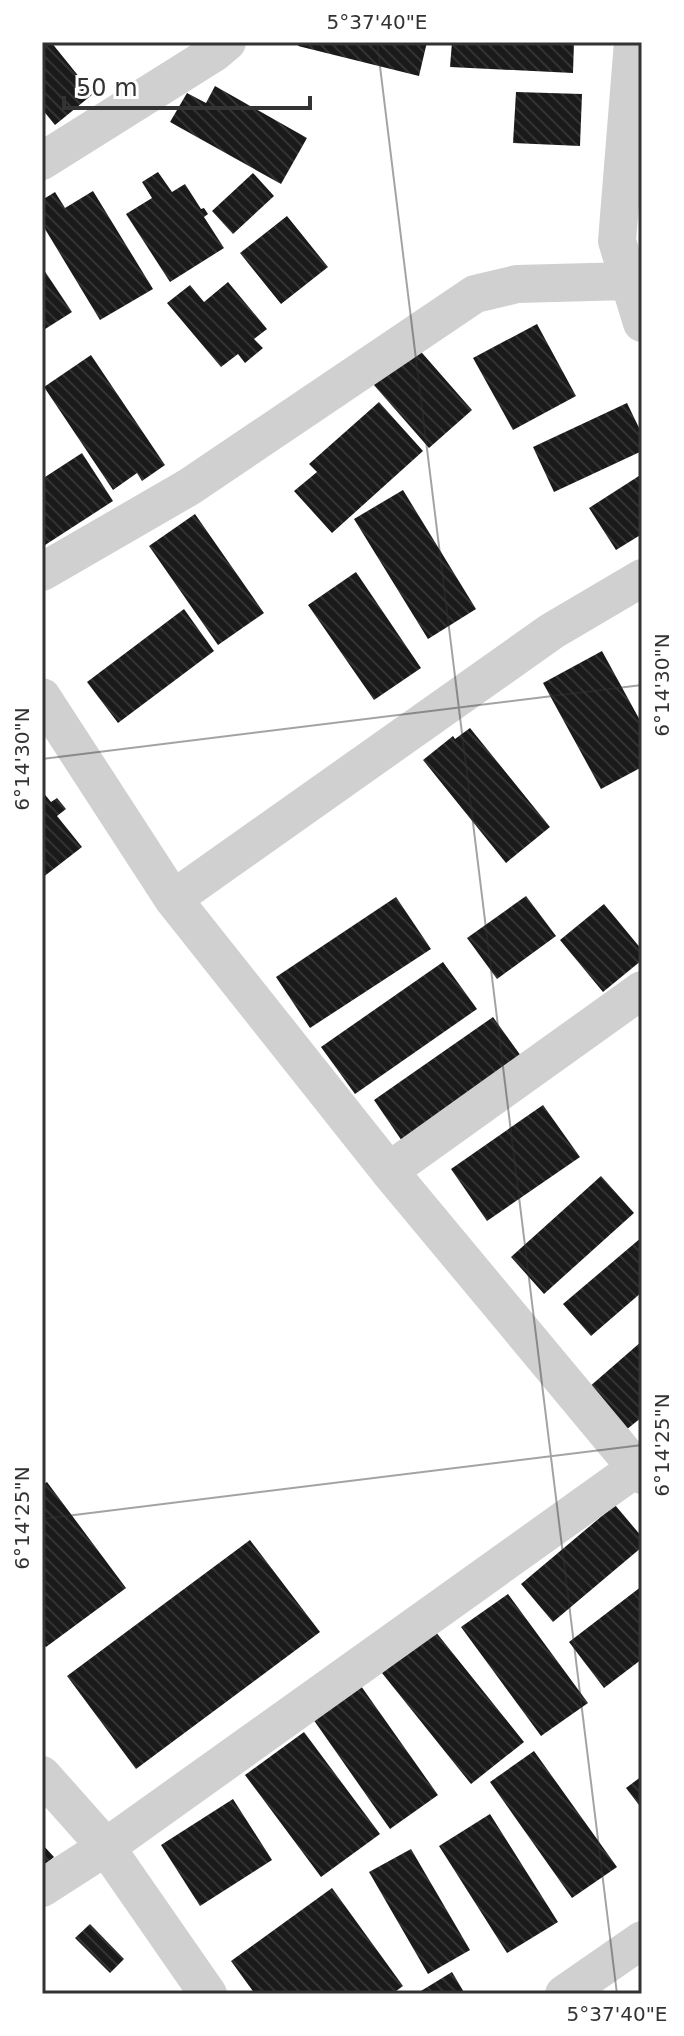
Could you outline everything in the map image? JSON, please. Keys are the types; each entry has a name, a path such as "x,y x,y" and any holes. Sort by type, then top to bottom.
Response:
{"street":[{"path":"42,161 227,42"},
{"path":"633,42 617,241 642,323"},
{"path":"42,572 189,487 475,294 517,284 629,281"},
{"path":"173,899 552,631 642,578"},
{"path":"42,697 173,899 389,1171 640,1469 106,1847 42,1888"},
{"path":"389,1171 642,990"},
{"path":"42,1775 106,1847 208,1994"},
{"path":"564,1994 642,1940"}],"building":[{"path":"42,42 51,42 93,94 55,125 42,109"},
{"path":"299,42 427,42 419,76 298,46"},
{"path":"452,42 574,42 573,73 450,67"},
{"path":"215,86 307,138 281,184 170,122 187,93 206,103"},
{"path":"516,92 582,94 580,146 513,143"},
{"path":"158,172 172,192 185,184 201,209 204,208 208,214 204,217 224,248 170,282 126,214 152,198 142,182"},
{"path":"253,173 274,196 233,234 212,211"},
{"path":"93,191 153,289 100,320 42,224 42,200 55,192 65,208"},
{"path":"287,216 328,267 281,304 240,253"},
{"path":"42,267 72,312 42,331"},
{"path":"228,282 267,329 254,339 263,348 245,363 238,354 221,367 167,303 190,285 204,302"},
{"path":"537,324 576,396 513,430 473,358"},
{"path":"416,346 472,410 429,448 366,376"},
{"path":"91,355 165,465 142,481 137,473 113,490 44,387"},
{"path":"379,402 423,451 332,533 294,491 317,472 309,464"},
{"path":"627,403 642,434 642,451 554,492 533,447"},
{"path":"82,453 113,501 42,547 42,479"},
{"path":"642,474 642,534 616,550 589,508"},
{"path":"403,490 476,609 428,639 354,519"},
{"path":"195,514 264,613 218,645 149,546"},
{"path":"356,572 421,668 374,700 308,605"},
{"path":"184,609 214,651 118,723 87,682"},
{"path":"602,651 642,724 642,767 601,789 543,683"},
{"path":"470,728 550,827 506,863 423,760 453,736 455,739"},
{"path":"42,791 51,802 57,798 66,809 57,816 82,847 42,878"},
{"path":"526,896 556,936 497,979 467,938"},
{"path":"396,897 431,949 310,1028 276,977"},
{"path":"604,904 642,950 642,960 603,992 560,940"},
{"path":"443,962 477,1009 355,1094 321,1047"},
{"path":"493,1017 521,1056 402,1141 374,1100"},
{"path":"543,1105 580,1157 487,1221 451,1169"},
{"path":"601,1176 634,1213 544,1294 511,1257"},
{"path":"642,1237 642,1292 591,1336 563,1304"},
{"path":"642,1341 642,1417 626,1430 588,1388"},
{"path":"47,1482 126,1588 46,1647 42,1642 42,1485"},
{"path":"615,1505 642,1537 642,1547 553,1622 521,1584"},
{"path":"250,1540 320,1632 136,1769 67,1676"},
{"path":"642,1586 642,1659 604,1688 569,1642"},
{"path":"508,1594 588,1703 541,1736 461,1627"},
{"path":"435,1631 524,1742 471,1784 382,1673"},
{"path":"361,1686 438,1795 390,1829 313,1719"},
{"path":"304,1732 380,1834 321,1877 245,1775"},
{"path":"534,1751 617,1867 572,1898 490,1782"},
{"path":"642,1776 642,1809 626,1788"},
{"path":"233,1799 272,1860 200,1906 161,1845"},
{"path":"490,1814 558,1922 507,1953 439,1846"},
{"path":"42,1844 54,1857 42,1867"},
{"path":"411,1849 470,1950 428,1974 369,1872"},
{"path":"332,1888 403,1986 392,1994 255,1994 231,1961"},
{"path":"90,1924 124,1959 110,1973 75,1938"},
{"path":"452,1972 465,1994 416,1994"}]}
